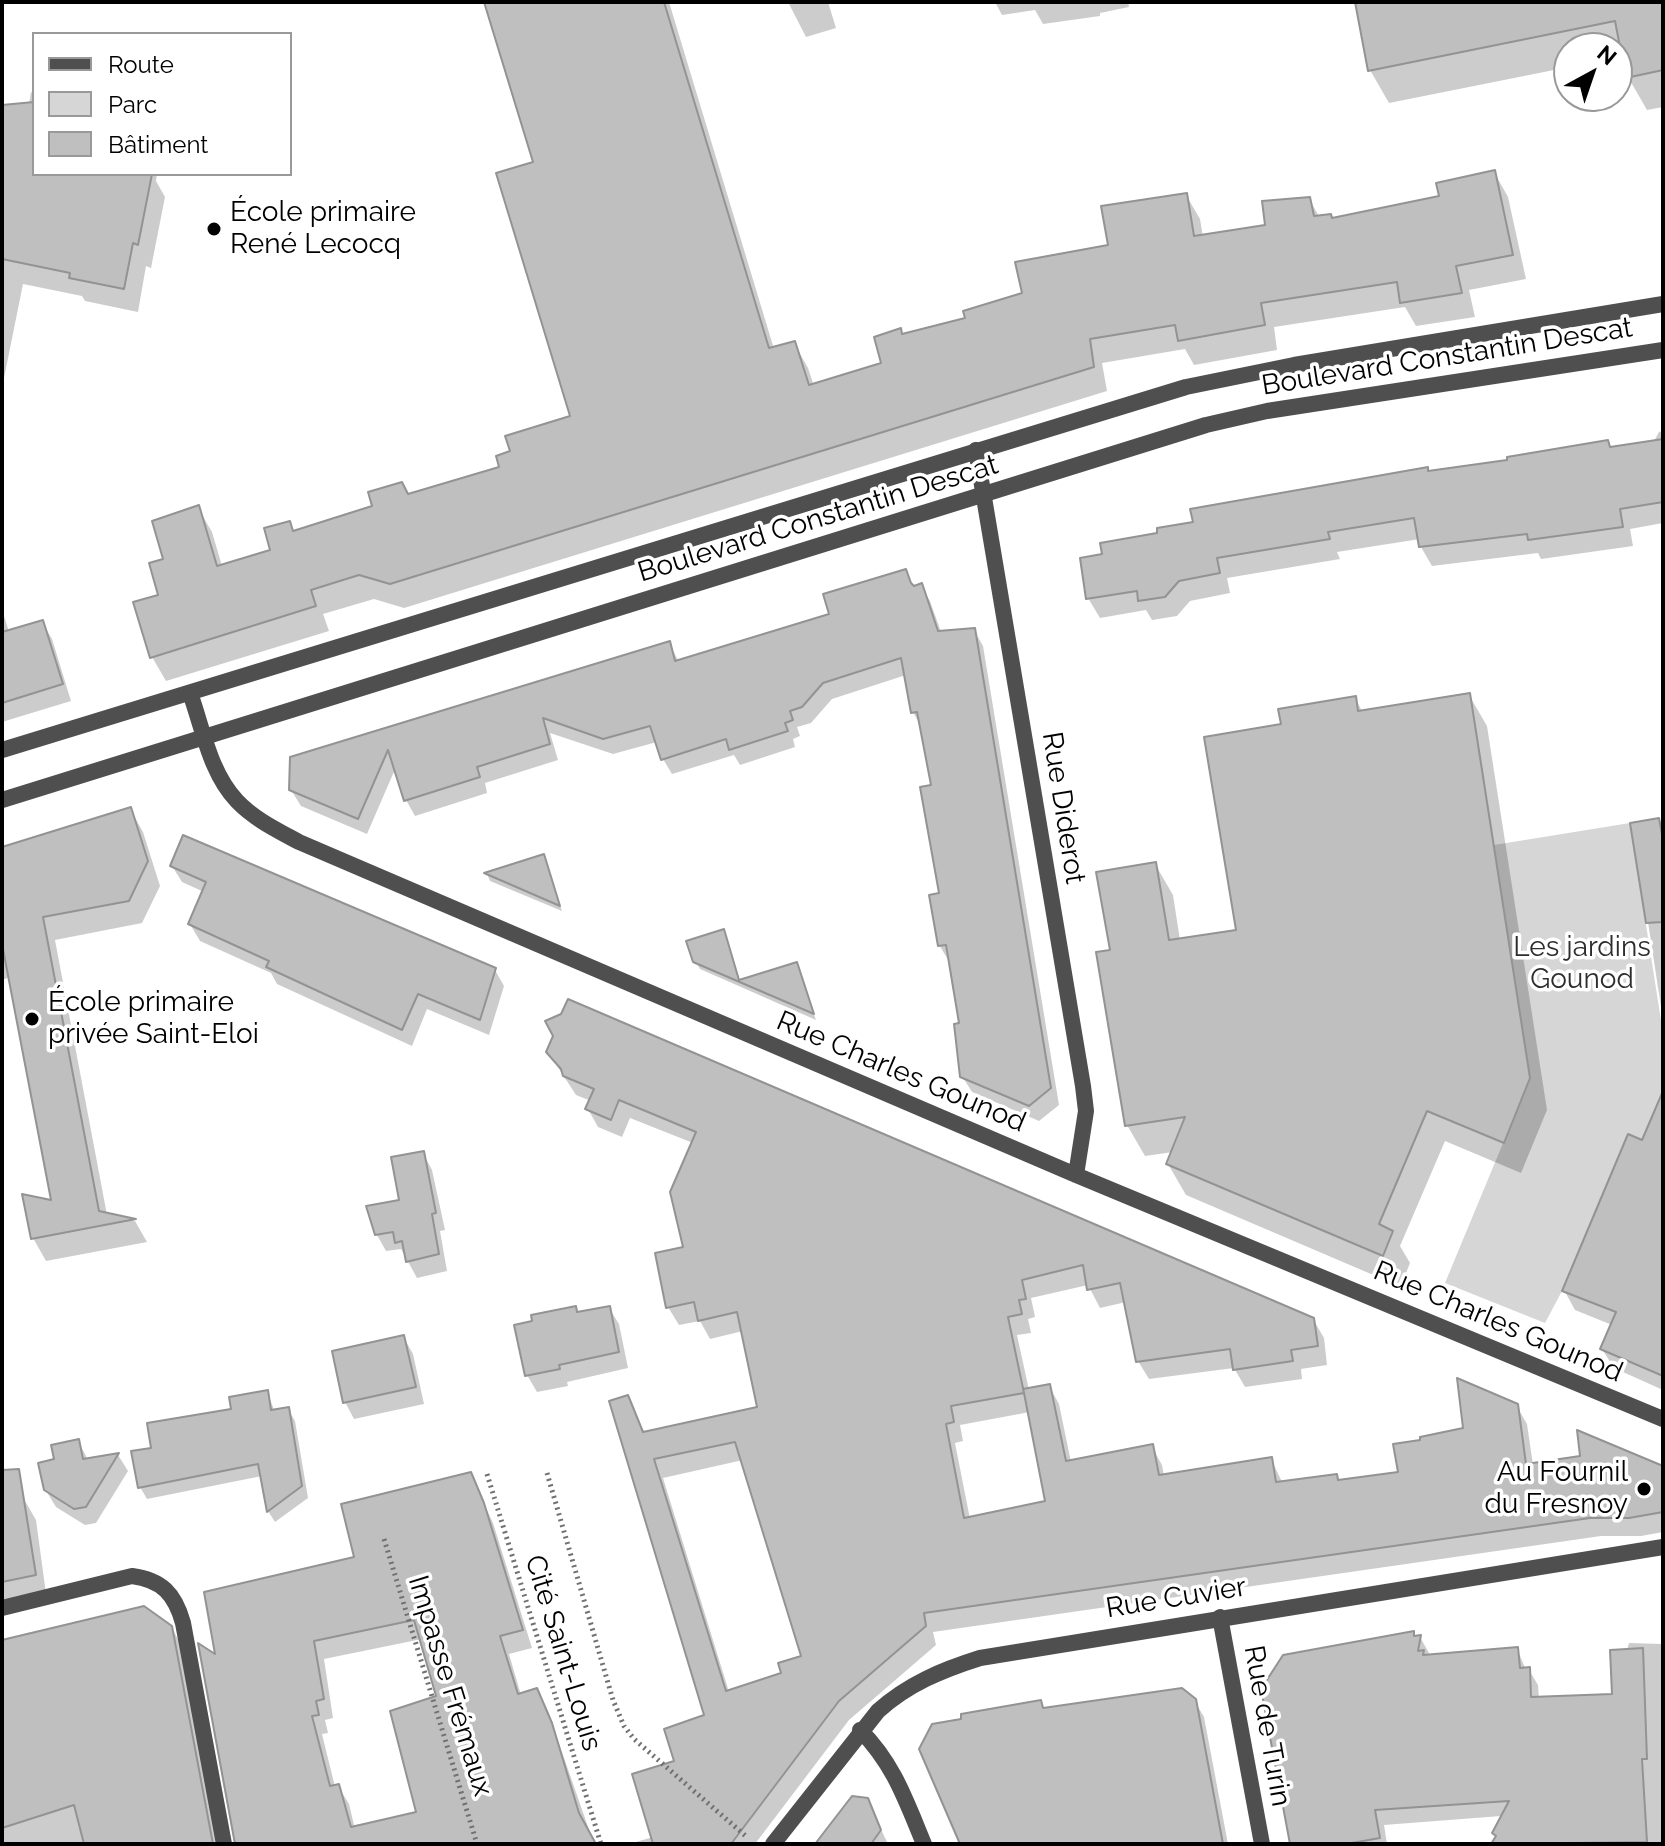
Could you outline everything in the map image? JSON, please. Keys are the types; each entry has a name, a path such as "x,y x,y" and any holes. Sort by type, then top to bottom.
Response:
{"street":[{"name":"Boulevard Constantin Descat","path":"2,750 1143,399 1231,377 1663,304"},
{"name":"Boulevard Constantin Descat","path":"2,800 574,620 1234,418 1663,350"},
{"name":"Rue Diderot","path":"976,450 1083,1086 1086,1111 1076,1175"},
{"name":"Rue Charles Gounod","path":"190,693 216,771 237,801 263,822 299,842 1076,1175 1663,1419"},
{"name":"Rue Cuvier","path":"773,1844 860,1730 899,1693 925,1678 980,1658 1663,1547"},
{"path":"2,1608 132,1576 163,1585 173,1597 183,1623 224,1844"},
{"name":"Rue de Turin","path":"1220,1617 1262,1844"},
{"path":"860,1730 892,1768 924,1844"}],"path":[{"path":"547,1473 613,1700 624,1726 648,1752 755,1844"},
{"name":"Cité Saint-Louis","path":"487,1474 601,1844"},
{"name":"Impasse Frémaux","path":"384,1539 477,1844"}],"green space":[{"name":"Les jardins Gounod","path":"1630,823 1663,1033 1663,1091 1642,1140 1627,1135 1562,1291 1545,1323 1445,1283 1530,1078 1494,845"}],"building":[{"path":"484,2 664,2 769,348 795,341 809,385 881,363 874,337 901,328 902,334 965,318 963,311 1022,293 1015,262 1108,245 1101,206 1187,193 1194,236 1265,225 1262,201 1310,197 1314,216 1331,214 1332,218 1439,196 1436,183 1495,170 1513,255 1456,266 1462,293 1400,303 1397,282 1261,303 1265,325 1178,341 1175,325 1090,339 1094,367 390,584 359,575 311,590 316,606 150,658 133,602 158,595 149,563 163,559 152,521 199,505 217,566 270,550 264,528 290,521 293,531 372,506 368,492 402,482 408,494 499,467 496,456 510,451 505,436 570,416 496,173 533,162"},
{"path":"1355,2 1663,2 1663,70 1633,76 1633,32 1617,32 1615,21 1368,71"},
{"path":"32,102 32,176 152,176 138,245 133,243 124,289 69,278 70,273 2,259 2,105"},
{"path":"1663,439 1663,502 1620,509 1623,527 1528,540 1527,534 1419,547 1414,518 1328,532 1330,539 1217,558 1220,573 1179,581 1165,597 1138,601 1137,591 1086,599 1080,558 1102,554 1100,543 1157,533 1157,528 1193,522 1190,509 1428,467 1428,471 1507,460 1507,457 1608,440 1610,447"},
{"path":"906,569 914,586 922,583 938,631 975,628 1051,1088 1029,1106 960,1077 954,1024 959,1023 946,945 938,946 929,895 939,893 920,787 931,785 917,712 911,713 901,658 823,683 802,707 790,711 793,720 785,723 788,731 729,750 726,739 661,760 650,726 603,739 543,718 550,744 477,767 480,777 404,801 388,750 358,819 289,790 290,757 670,641 675,661 829,614 823,594"},
{"path":"43,620 63,684 2,703 2,632"},
{"path":"1470,693 1530,1078 1504,1143 1427,1111 1379,1224 1393,1231 1383,1256 1166,1164 1185,1117 1125,1126 1096,952 1110,950 1096,872 1156,862 1169,940 1236,930 1204,737 1281,724 1278,709 1356,696 1358,711"},
{"name":"École primaire privée Saint-Eloi","path":"131,807 148,861 129,901 43,917 99,1211 136,1219 31,1239 22,1194 51,1200 2,944 2,847"},
{"path":"1659,818 1663,840 1663,922 1646,923 1630,823"},
{"path":"183,835 496,968 480,1020 418,994 402,1030 266,967 269,961 188,924 206,882 170,866"},
{"path":"544,854 560,906 484,873"},
{"path":"724,929 739,980 797,962 814,1014 693,962 686,941"},
{"path":"568,999 1314,1318 1318,1346 1291,1350 1293,1361 1233,1370 1230,1349 1136,1362 1120,1283 1087,1290 1083,1265 1022,1280 1026,1299 1019,1300 1022,1314 1008,1317 1023,1389 1050,1384 1066,1461 1153,1444 1159,1475 1272,1457 1276,1482 1337,1474 1338,1480 1398,1472 1393,1444 1463,1428 1457,1378 1518,1404 1526,1464 1580,1456 1577,1430 1663,1466 1663,1512 1629,1518 1590,1518 924,1613 926,1626 839,1701 731,1844 653,1844 632,1774 674,1761 664,1729 704,1715 609,1401 628,1395 643,1432 757,1407 737,1312 698,1321 694,1302 666,1308 655,1253 683,1247 670,1192 696,1132 619,1100 611,1120 585,1109 594,1089 563,1076 561,1069 546,1052 553,1036 545,1021 561,1014","holes":["1024,1393 1045,1501 964,1518 946,1424 954,1422 951,1406","735,1442 801,1656 778,1663 781,1673 726,1691 654,1459"]},
{"path":"1663,1091 1663,1376 1600,1349 1616,1312 1562,1291 1628,1134 1642,1140"},
{"path":"424,1151 436,1213 432,1214 439,1254 406,1262 402,1241 395,1243 393,1232 375,1235 366,1206 399,1200 391,1157"},
{"path":"576,1306 577,1312 610,1306 619,1352 525,1376 514,1325 532,1321 531,1315"},
{"path":"404,1335 416,1387 343,1403 332,1351"},
{"path":"268,1390 271,1410 289,1407 302,1486 267,1512 258,1464 138,1488 131,1451 151,1448 147,1423 231,1409 229,1397"},
{"path":"79,1439 83,1459 119,1453 86,1507 74,1509 44,1490 38,1463 54,1459 51,1445"},
{"path":"19,1469 36,1575 2,1582 2,1470"},
{"path":"471,1472 484,1503 523,1630 500,1636 518,1694 537,1688 552,1723 579,1813 596,1844 235,1844 198,1643 215,1654 204,1592 354,1557 341,1504","holes":["414,1620 436,1696 390,1711 416,1812 351,1827 339,1784 330,1786 312,1716 319,1715 316,1701 324,1699 314,1641"]},
{"path":"144,1606 172,1626 213,1844 84,1844 74,1805 2,1828 2,1640"},
{"path":"1414,1631 1414,1636 1421,1635 1418,1651 1424,1650 1423,1655 1518,1647 1520,1668 1530,1667 1531,1697 1612,1694 1610,1650 1643,1648 1647,1759 1642,1759 1647,1842 1491,1844 1496,1836 1492,1833 1509,1801 1375,1810 1380,1838 1346,1844 1290,1844 1261,1689 1283,1655"},
{"path":"1182,1688 1196,1699 1223,1844 960,1844 919,1749 932,1724 961,1719 961,1714 1041,1700 1043,1708"},
{"path":"852,1796 868,1798 881,1830 871,1844 815,1844"}],"place":[{"name":"École primaire René Lecocq","path":"214,229"},
{"name":"École primaire privée Saint-Eloi","path":"32,1019"},
{"name":"Au Fournil du Fresnoy","path":"1644,1489"}]}
